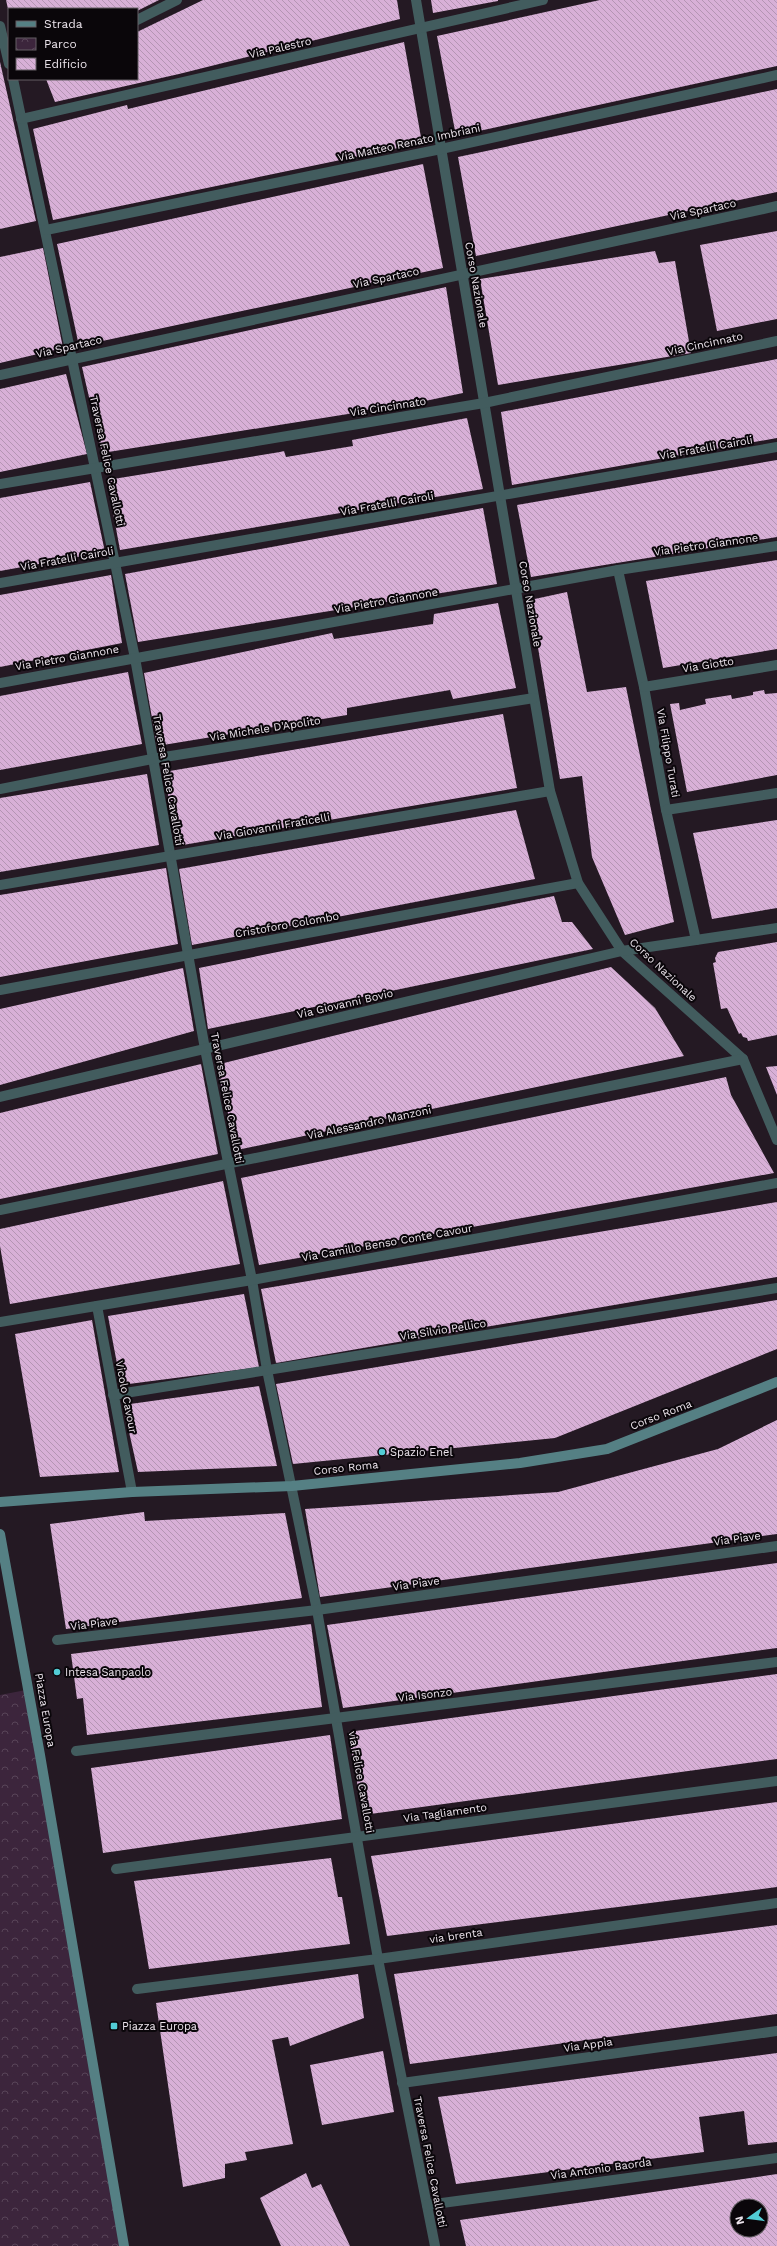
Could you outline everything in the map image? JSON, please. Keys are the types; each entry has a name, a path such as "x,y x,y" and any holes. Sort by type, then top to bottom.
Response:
{"main road":[{"name":"Corso Roma","path":"0,1502 132,1492 292,1486 520,1463 607,1449 777,1382"},
{"name":"Piazza Europa","path":"0,1534 2,1557 73,1944 124,2246"}],"street":[{"path":"138,20 177,0"},
{"name":"Corso Nazionale","path":"416,0 550,791 578,884 622,951 743,1059 777,1140"},
{"name":"Via Palestro","path":"21,119 543,0"},
{"path":"0,26 8,60"},
{"name":"Via Matteo Renato Imbriani","path":"46,230 441,149 777,75"},
{"name":"Traversa Felice Cavallotti","path":"16,80 21,119 46,230 135,658 169,857 205,1049 252,1280 267,1370 292,1486"},
{"name":"Via Spartaco","path":"0,375 462,273 777,206"},
{"name":"Via Cincinnato","path":"0,484 484,403 777,341"},
{"name":"Via Fratelli Cairoli","path":"0,583 115,562 500,497 777,447"},
{"name":"Via Pietro Giannone","path":"0,683 516,590 618,570 777,546"},
{"name":"Via Filippo Turati","path":"618,570 644,687 666,810 696,940"},
{"name":"Via Giotto","path":"644,687 777,666"},
{"name":"Via Michele D'Apolito","path":"0,789 152,759 534,698"},
{"name":"Via Giovanni Fraticelli","path":"0,885 550,791"},
{"path":"666,810 777,793"},
{"name":"Cristoforo Colombo","path":"0,990 578,884"},
{"name":"Via Giovanni Bovio","path":"0,1097 622,951 777,928"},
{"name":"Via Alessandro Manzoni","path":"0,1210 743,1059"},
{"name":"Via Camillo Benso Conte Cavour","path":"0,1322 252,1280 777,1183"},
{"name":"Via Silvio Pellico","path":"113,1395 777,1288"},
{"name":"Vicolo Cavour","path":"97,1306 132,1492"},
{"name":"via Felice Cavallotti","path":"292,1486 317,1610 358,1836 378,1959 402,2083"},
{"name":"Via Piave","path":"57,1640 317,1610 777,1546"},
{"name":"Via Isonzo","path":"76,1750 337,1719 777,1662"},
{"name":"Via Tagliamento","path":"116,1869 777,1781"},
{"name":"via brenta","path":"137,1990 378,1959 777,1903"},
{"name":"Via Appia","path":"402,2083 777,2031"},
{"name":"Traversa Felice Cavallotti","path":"402,2083 435,2246"},
{"name":"Via Antonio Baorda","path":"427,2205 777,2158"}],"green space":[{"path":"26,1690 121,2246 0,2246 0,1695"}],"building":[{"path":"6,0 159,0 138,10 138,8 8,9"},
{"path":"203,0 397,0 400,19 179,74 55,102 46,80 138,80 138,32"},
{"path":"431,0 498,0 498,1 433,13"},
{"path":"600,0 777,0 777,66 456,136 437,36"},
{"path":"404,42 422,143 53,220 33,129 127,105 128,109"},
{"path":"0,62 36,221 0,229"},
{"path":"777,89 777,192 476,256 458,157"},
{"path":"423,164 443,268 79,346 57,244"},
{"path":"777,231 777,319 717,331 700,245"},
{"path":"43,248 63,348 0,363 0,257"},
{"path":"655,251 659,263 675,261 691,353 498,385 480,279"},
{"path":"446,287 463,393 387,409 385,406 348,414 102,453 82,367"},
{"path":"777,359 777,438 512,485 501,412"},
{"path":"66,374 87,454 0,472 0,389"},
{"path":"467,418 483,489 120,550 107,480 284,451 286,457 353,446 352,440"},
{"path":"777,460 777,537 531,577 517,505"},
{"path":"90,482 105,552 0,571 0,498"},
{"path":"483,508 497,584 138,642 125,574"},
{"path":"777,560 777,649 663,668 646,581"},
{"path":"111,575 122,643 0,667 0,595"},
{"path":"567,592 587,692 626,687 674,922 625,935 592,857 582,776 560,779 530,600"},
{"path":"498,603 516,688 453,699 450,690 347,708 347,715 157,746 144,673 332,633 334,639 433,624 434,614"},
{"path":"128,672 142,744 0,770 0,696"},
{"path":"764,690 765,694 777,693 777,775 687,792 670,704 679,703 680,710 706,704 705,699 731,695 732,699 753,695 753,692"},
{"path":"503,714 517,788 177,846 164,772"},
{"path":"147,774 159,845 0,872 0,798"},
{"path":"516,810 535,879 192,945 179,869"},
{"path":"777,820 777,908 712,919 693,833"},
{"path":"166,868 178,944 0,977 0,895"},
{"path":"554,896 562,922 572,922 593,949 208,1029 199,968"},
{"path":"777,942 777,1035 748,1041 747,1038 743,1037 741,1033 739,1034 727,1008 721,1009 713,963 716,962 715,958 718,952"},
{"path":"611,967 655,1008 684,1056 237,1150 216,1065"},
{"path":"183,968 194,1031 0,1085 0,1009"},
{"path":"201,1064 218,1154 0,1199 0,1113"},
{"path":"777,1066 777,1095 766,1067"},
{"path":"726,1077 731,1095 774,1173 259,1265 241,1178"},
{"path":"223,1181 240,1264 10,1304 0,1246 0,1229"},
{"path":"777,1202 777,1277 276,1363 261,1289"},
{"path":"244,1294 259,1367 121,1385 108,1316"},
{"path":"777,1300 777,1349 555,1438 293,1464 276,1384"},
{"path":"92,1320 119,1472 40,1477 15,1334"},
{"path":"259,1386 277,1466 138,1472 123,1405"},
{"path":"777,1420 777,1534 320,1597 305,1509 558,1492 718,1449"},
{"path":"144,1512 145,1521 285,1513 302,1598 66,1629 50,1524"},
{"path":"777,1563 777,1648 343,1708 327,1625"},
{"path":"311,1624 322,1707 87,1735 83,1698 77,1699 71,1654"},
{"path":"777,1674 777,1759 363,1815 348,1732"},
{"path":"330,1735 342,1819 103,1853 91,1768"},
{"path":"777,1802 777,1887 387,1936 371,1856"},
{"path":"331,1858 338,1897 342,1897 350,1944 149,1969 134,1881"},
{"path":"777,1925 777,2014 410,2064 394,1974"},
{"path":"358,1974 364,2018 290,2046 288,2037 272,2040 293,2144 245,2152 247,2160 225,2164 225,2178 183,2187 156,2003"},
{"path":"383,2051 394,2112 322,2125 310,2065"},
{"path":"777,2053 777,2142 748,2145 744,2111 699,2117 704,2152 456,2184 438,2097"},
{"path":"306,2173 312,2188 321,2184 350,2246 281,2246 260,2198"},
{"path":"777,2174 777,2246 466,2246 460,2220"}],"place":[{"name":"Spazio Enel","path":"382,1452"},
{"name":"Intesa Sanpaolo","path":"57,1672"},
{"name":"Piazza Europa","path":"114,2026"}]}
